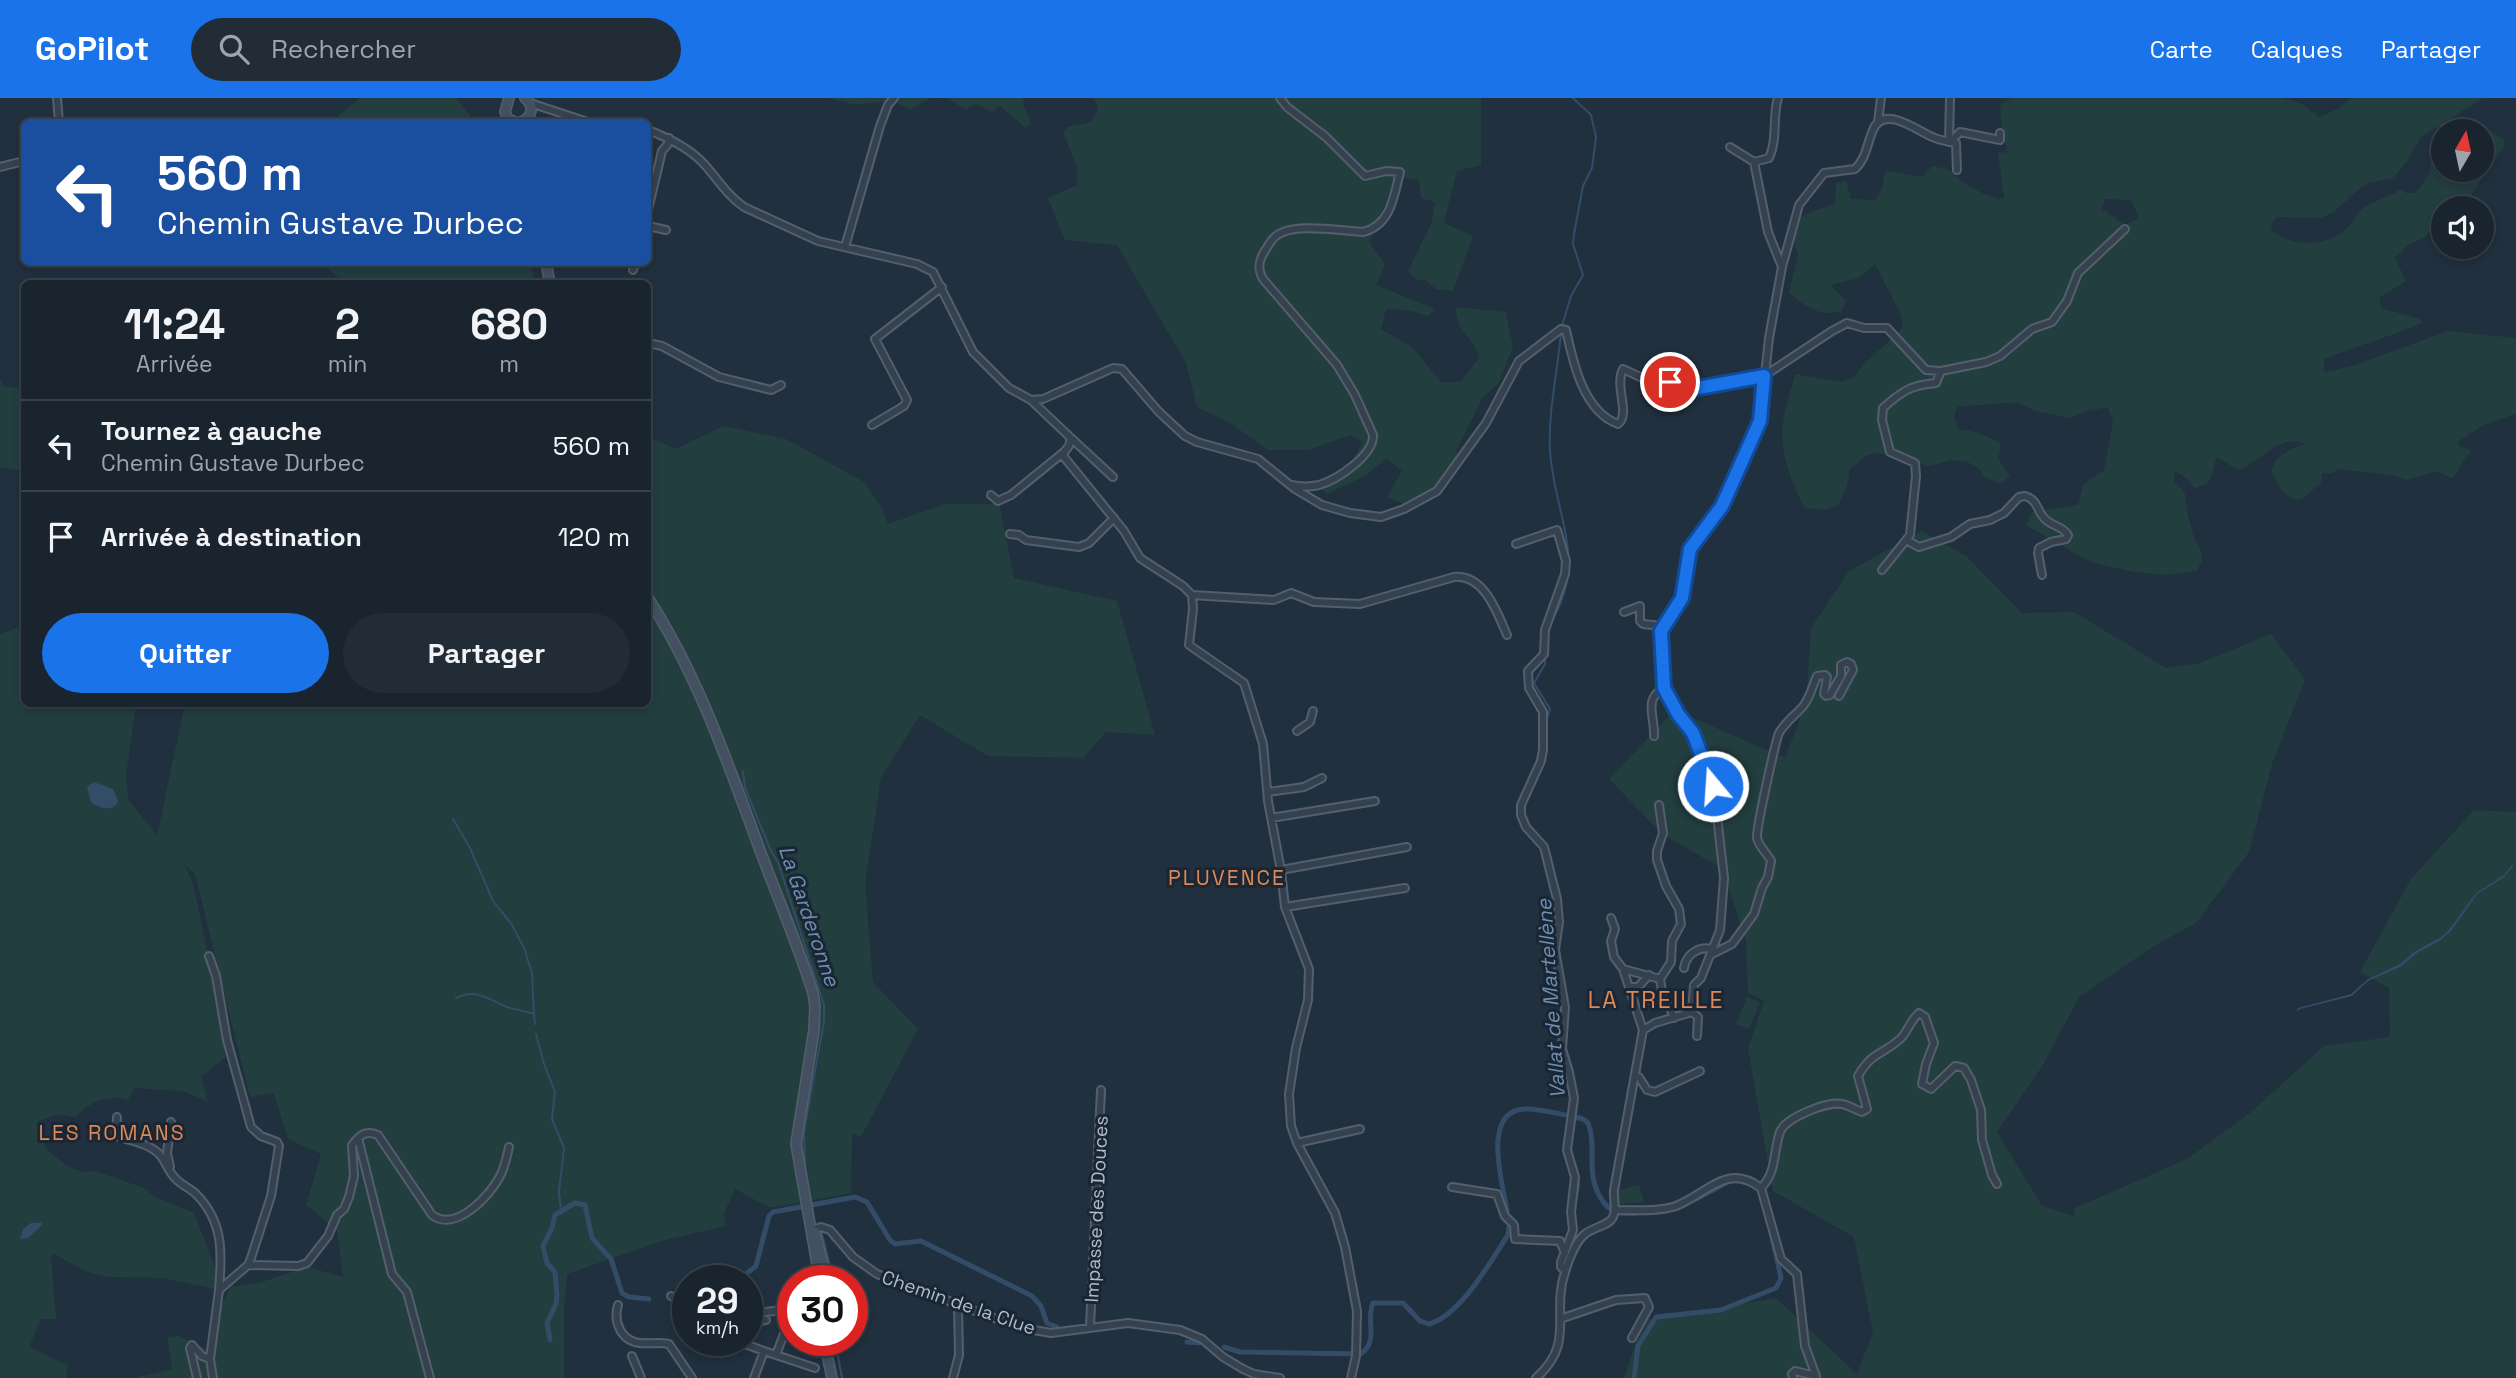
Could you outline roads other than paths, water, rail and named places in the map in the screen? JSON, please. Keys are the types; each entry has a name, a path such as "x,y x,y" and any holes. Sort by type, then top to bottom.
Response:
{"main road":[{"path":"508,119 505,112 510,99"},
{"path":"526,119 527,100"},
{"path":"651,603 681,654 732,772 813,993 816,1018 796,1144 805,1204 822,1265"},
{"path":"812,1230 817,1265"},
{"path":"828,1356 834,1378"},
{"path":"832,1356 834,1378"}],"street":[{"path":"57,98 60,119"},
{"path":"845,247 880,126 888,105 894,98"},
{"path":"1280,98 1287,107 1326,137 1365,176 1386,171 1400,172 1392,205 1386,217 1372,230 1363,232 1307,228 1284,231 1270,242 1259,261 1259,272 1263,279 1337,365 1355,395 1373,435 1374,443 1360,460 1331,480 1308,487 1289,485"},
{"path":"1754,162 1769,158 1773,151 1774,110 1778,98"},
{"path":"1624,612 1640,606 1640,621 1643,624 1662,626 1668,622 1682,598 1690,549 1722,506 1760,421 1764,376 1782,267 1803,198 1824,173 1850,171 1861,164 1878,122 1881,98"},
{"path":"1950,98 1950,141"},
{"path":"527,100 542,108 578,119"},
{"path":"527,119 542,108"},
{"path":"1878,122 1891,120 1908,124 1934,138 1956,143 1957,170"},
{"path":"651,131 669,138 704,164 721,187 744,207 818,241 925,267 933,272 973,352 1009,388 1031,400 1113,477"},
{"path":"1950,141 1960,132 2000,140 2000,133"},
{"path":"651,198 669,138"},
{"path":"1730,147 1754,162 1768,232 1782,267"},
{"path":"0,167 21,162"},
{"path":"651,227 666,230"},
{"path":"1031,400 1042,399 1113,368 1122,369 1153,406 1185,436 1197,442 1258,459 1289,485 1322,505 1350,513 1381,517 1405,509 1430,496 1447,478 1486,423 1519,361 1561,329 1567,333 1568,348 1588,398 1600,413 1616,424 1620,424 1623,416 1619,382 1625,368 1640,377 1698,388 1764,376 1847,323 1864,328 1887,328 1926,370 1941,371 1986,362 2000,356 2032,329 2052,322 2067,301 2078,273 2125,229"},
{"path":"872,425 904,406 907,400 875,340 879,334 942,287"},
{"path":"651,344 662,346 719,377 771,390 781,385"},
{"path":"1882,570 1891,556 1908,541 1910,535 1916,467 1910,460 1890,452 1882,420 1883,408 1911,387 1921,383 1936,383 1941,371"},
{"path":"991,495 998,500 1011,495 1064,452 1071,438"},
{"path":"1064,452 1064,457 1114,519 1140,558 1183,586 1192,595 1189,645 1247,686 1264,744 1271,818 1286,907 1309,969 1308,1000 1296,1048 1289,1094 1291,1126 1297,1143 1335,1213 1345,1247 1357,1311 1356,1353 1351,1378"},
{"path":"1908,541 1919,547 1951,537 1962,527 1990,520 2004,513 2015,500 2025,496 2036,503 2045,520 2063,528 2068,536 2039,548 2042,575"},
{"path":"1010,534 1019,535 1026,540 1079,547 1089,542 1114,519"},
{"path":"1517,544 1557,530 1566,561 1562,585 1545,630 1544,654 1528,671 1529,688 1544,712 1541,761 1521,806 1525,827 1544,847 1557,899 1559,922 1555,950 1565,1007 1562,1049 1574,1098 1567,1150 1576,1185 1571,1212 1573,1230 1561,1267 1565,1271"},
{"path":"1192,595 1274,600 1291,593 1314,602 1360,604 1464,576 1473,580 1495,607 1507,635"},
{"path":"1662,626 1664,688 1678,714 1693,733 1713,786 1724,878 1720,930 1701,978 1694,985 1692,1012"},
{"path":"1684,968 1692,953 1702,948 1711,952 1732,944 1754,914 1771,861 1758,842 1757,835 1759,813 1766,794 1777,737 1790,718 1803,706 1817,676 1827,677 1824,694 1830,695 1841,676 1841,665 1844,662 1852,664 1853,670 1839,696"},
{"path":"1654,736 1652,698 1664,688"},
{"path":"1297,731 1310,722 1313,710"},
{"path":"1268,792 1304,787 1322,778"},
{"path":"1271,818 1375,801"},
{"path":"1652,1001 1663,998 1660,979 1671,962 1672,941 1681,923 1677,904 1666,886 1657,860 1663,833 1659,804"},
{"path":"1281,870 1407,847"},
{"path":"1286,907 1405,888"},
{"path":"1536,1378 1558,1353 1565,1271 1579,1240 1589,1231 1609,1222 1614,1211 1614,1190 1643,1030 1623,969 1614,957 1611,942 1615,929 1611,918"},
{"path":"209,956 216,976 227,1040 251,1127 261,1136 278,1142 279,1146 271,1196 248,1265 219,1290"},
{"path":"1623,969 1660,979"},
{"path":"1630,987 1638,987 1649,975"},
{"path":"1670,1007 1674,1018"},
{"path":"1643,1030 1655,1023 1692,1012"},
{"path":"1692,1012 1698,1017 1696,1037"},
{"path":"1761,1188 1776,1162 1781,1130 1791,1120 1831,1104 1843,1104 1862,1112 1867,1109 1858,1076 1867,1060 1902,1038 1910,1021 1919,1013 1925,1017 1934,1043 1922,1084 1931,1089 1955,1066 1964,1068 1981,1110 1982,1140 1997,1184"},
{"path":"1635,1076 1639,1077 1647,1090 1655,1092 1700,1071"},
{"name":"Impasse des Douces","path":"1090,1328 1101,1090"},
{"path":"117,1116 116,1136 134,1141 160,1155 175,1179 200,1198 218,1226 221,1265 210,1359 213,1378"},
{"path":"171,1122 167,1153 175,1179"},
{"path":"1297,1143 1360,1129"},
{"path":"248,1265 298,1266 307,1263 328,1236 349,1197 354,1176 352,1145 360,1135 371,1132 378,1135 432,1215 445,1221 453,1220 471,1209 493,1187 509,1147"},
{"path":"358,1138 391,1273 407,1292 430,1378"},
{"path":"1614,1211 1674,1207 1729,1178 1740,1177 1761,1188 1781,1259 1797,1274 1805,1346 1816,1371 1816,1376 1795,1371 1793,1378"},
{"path":"1452,1186 1497,1194 1514,1226 1516,1240 1557,1240 1561,1242 1564,1253"},
{"name":"Chemin de la Clue","path":"812,1230 826,1227 853,1257 877,1274 958,1306 1034,1331 1064,1332 1128,1323 1180,1330 1194,1334 1242,1369 1280,1378"},
{"path":"1560,1319 1616,1300 1645,1298 1649,1307 1632,1338"},
{"path":"618,1305 616,1320 627,1338 641,1343 669,1344 692,1378"},
{"path":"953,1378 959,1355 958,1306"},
{"path":"197,1378 190,1348 192,1345 202,1356 210,1359"},
{"path":"754,1378 764,1350 815,1368"},
{"path":"632,1356 641,1378"}],"water":[{"path":"94,782 113,789 118,801 113,807 106,808 91,802 87,787"},
{"path":"2516,854 2512,868 2503,878 2477,894 2452,930 2441,940 2417,953 2402,966 2368,981 2352,996 2296,1012 2298,1008 2351,994 2368,979 2400,964 2414,952 2441,937 2476,893 2504,875 2513,864"},
{"path":"31,1223 42,1225 28,1238 20,1239 23,1229"}],"waterway":[{"name":"Vallat de Martellène","path":"1562,326 1571,296 1583,275 1573,244 1583,186 1592,168 1596,137 1591,115 1573,98"},
{"name":"Vallat de Martellène","path":"1553,618 1563,597 1568,576 1566,535 1552,472 1550,450 1561,332"},
{"name":"Vallat de Martellène","path":"1545,658 1545,664 1534,683 1550,709 1545,726"},
{"name":"Vallat de Martellène","path":"1529,795 1543,762"},
{"name":"La Garderonne","path":"743,771 745,788 778,862 824,1005 824,1021 804,1132 805,1169"},
{"path":"453,819 470,848 493,901 512,925 524,948 532,973 534,1014"},
{"path":"456,998 476,994 507,1007 534,1014 535,1024"},
{"name":"Vallat de Martellène","path":"1566,1035 1568,1009"},
{"path":"536,1034 555,1092 552,1119 564,1148 559,1192 561,1211"},
{"name":"Vallat de Martellène","path":"1570,1064 1575,1086"},
{"path":"1507,1211 1499,1166 1499,1133 1504,1120 1514,1111 1529,1109 1583,1119 1588,1123 1592,1142 1592,1171 1602,1200 1617,1212 1637,1213"},
{"name":"Vallat de Martellène","path":"1574,1213 1579,1186 1576,1170"},
{"path":"1696,1199 1728,1182"},
{"path":"756,1265 769,1216 773,1212 855,1197 867,1202 895,1244 921,1241 1032,1296 1041,1306 1047,1323 1057,1327"},
{"path":"550,1340 547,1323 557,1296 555,1272 547,1263 543,1246 555,1215 575,1203 585,1205 592,1238 611,1259 622,1293 629,1297 649,1299"},
{"path":"1224,1347 1240,1352 1360,1354 1366,1349 1371,1337 1373,1303 1403,1303 1420,1321 1429,1324 1441,1319 1463,1299 1484,1273 1508,1235 1509,1227"},
{"name":"La Garderonne","path":"822,1234 830,1265"},
{"path":"1634,1378 1638,1346 1656,1317 1721,1310 1776,1288 1781,1278 1772,1237"},
{"path":"1187,1342 1200,1343"},
{"name":"La Garderonne","path":"838,1356 842,1378"}],"district":[{"name":"PLUVENCE","path":"1227,878"},
{"name":"LA TREILLE","path":"1656,1000"},
{"name":"LES ROMANS","path":"112,1133"}]}
